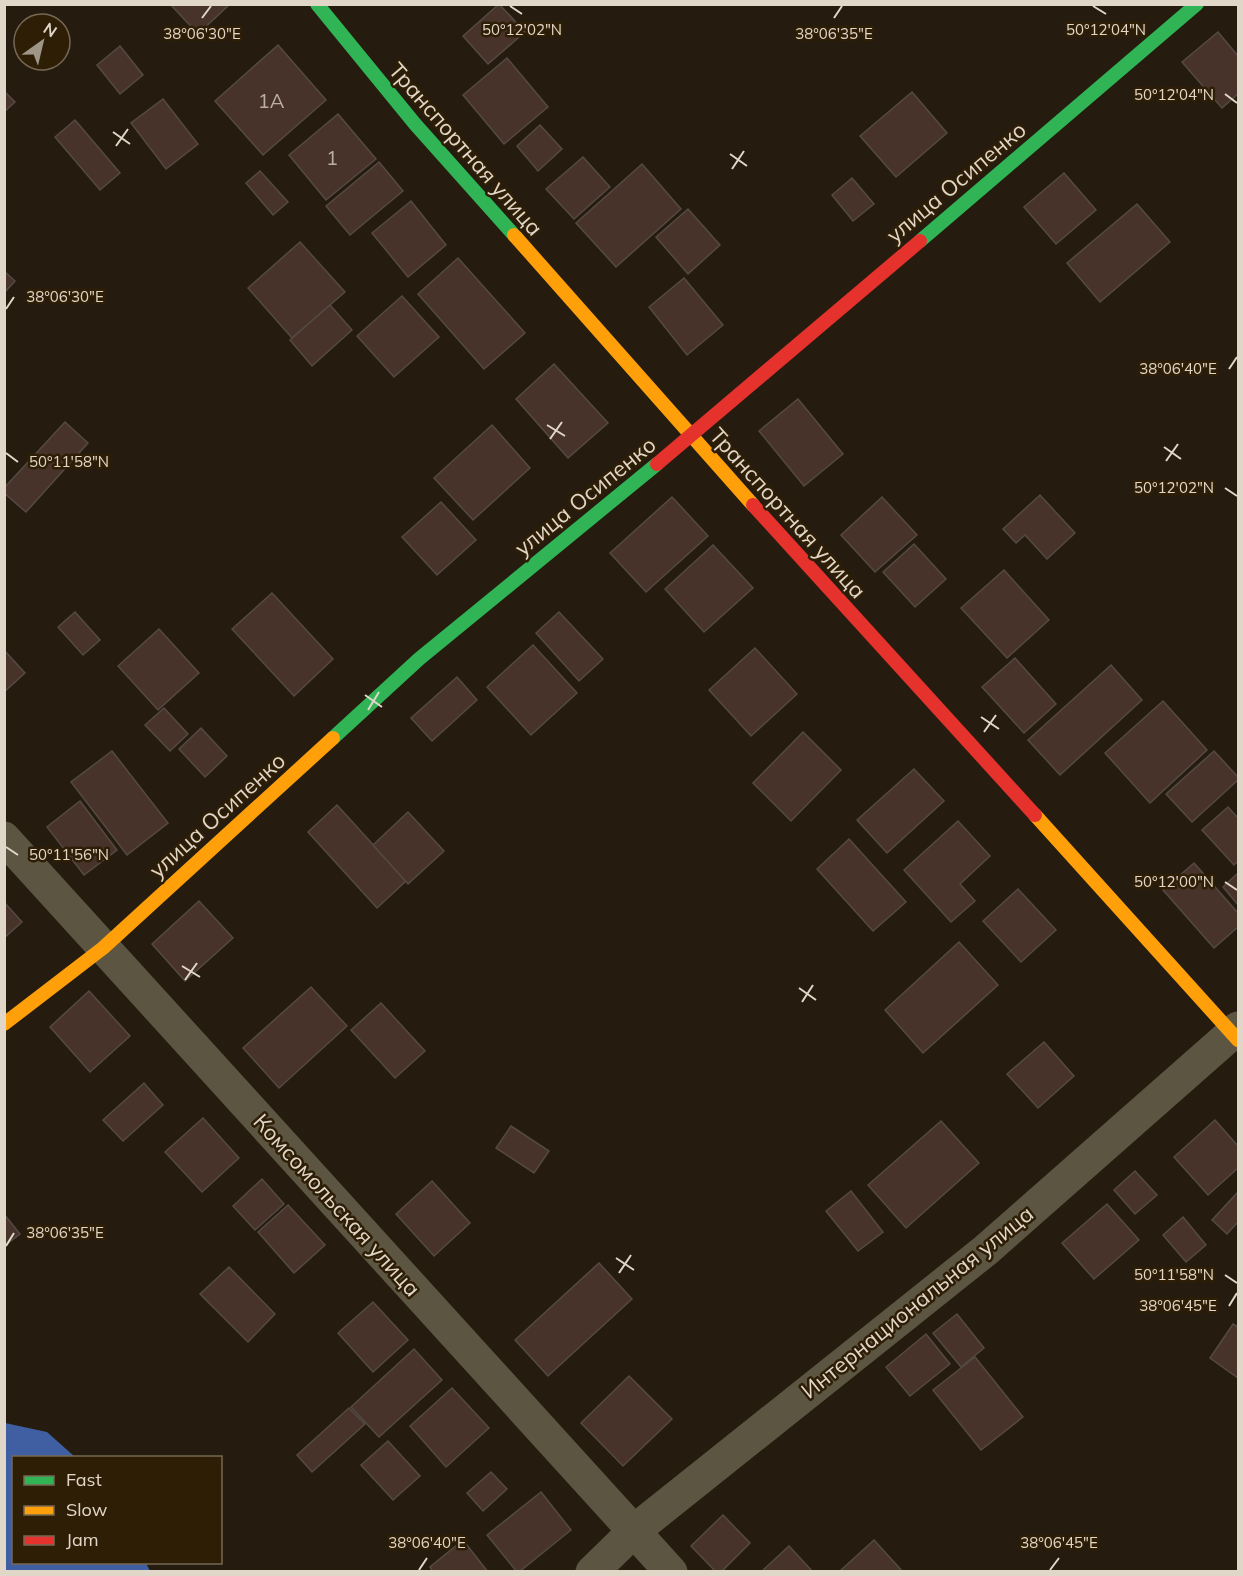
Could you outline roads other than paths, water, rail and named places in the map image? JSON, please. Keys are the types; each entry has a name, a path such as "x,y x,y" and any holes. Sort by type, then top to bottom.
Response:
{"street":[{"name":"Транспортная улица","path":"317,4 415,124 691,436 1236,1034"},
{"name":"улица Осипенко","path":"4,1024 103,948 418,659 691,436 1197,4"},
{"name":"Комсомольская улица","path":"4,838 671,1572"},
{"name":"Интернациональная улица","path":"592,1572 633,1531 986,1250 1236,1034"}],"water":[{"path":"5,1423 47,1432 74,1456 12,1456 12,1564 146,1564 150,1571 5,1571"}]}
